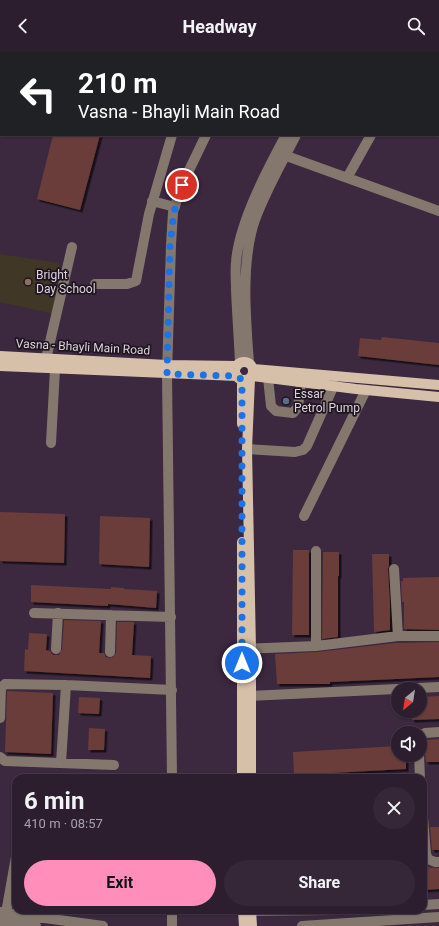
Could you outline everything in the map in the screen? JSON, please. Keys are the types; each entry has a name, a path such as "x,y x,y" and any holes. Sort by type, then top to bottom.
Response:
{"main road":[{"name":"Vasna - Bhayli Main Road","path":"0,356 46,358 167,369"},
{"name":"Vasna - Bhayli Main Road","path":"0,366 55,369 167,369 245,372 439,385"},
{"name":"Vasna - Bhayli Main Road","path":"245,372 268,378 439,397"},
{"path":"242,774 247,649 247,449 245,372"},
{"path":"245,372 247,649 251,696 251,774"},
{"path":"244,926 246,914"},
{"path":"248,914 252,926"}],"street":[{"path":"95,284 127,284 136,281 152,201 172,136"},
{"path":"172,774 167,369 170,245 175,206 182,185 206,136"},
{"path":"281,154 286,136"},
{"path":"245,372 237,320 236,262 239,244 245,223 255,199 281,154 295,136"},
{"path":"347,178 370,136"},
{"path":"281,154 439,211"},
{"path":"152,201 175,206"},
{"path":"46,358 72,247"},
{"path":"51,443 55,369"},
{"path":"268,378 271,406 276,411 293,413 298,407 301,382"},
{"path":"247,449 295,452 303,450 307,446 334,385"},
{"path":"304,516 366,390"},
{"path":"316,551 316,646"},
{"path":"394,569 398,636"},
{"path":"34,613 171,617"},
{"path":"56,649 58,613"},
{"path":"110,652 111,615"},
{"path":"247,649 316,646 398,636 439,636"},
{"path":"0,718 2,685 66,685 172,690"},
{"path":"61,763 66,685"},
{"path":"251,696 439,687"},
{"path":"427,733 439,732"},
{"path":"0,757 5,761 114,765"},
{"path":"419,762 420,774"},
{"path":"427,856 428,859 439,862"},
{"path":"2,915 12,874"},
{"path":"427,905 439,904"},
{"path":"172,914 172,926"},
{"path":"2,915 36,926"},
{"path":"2,915 103,926"},
{"path":"302,926 404,923 439,917"}],"shaded area":[{"name":"Bright Day School","path":"0,254 59,263 54,314 0,302"}],"building":[{"path":"53,136 100,136 80,210 37,199"},
{"path":"382,337 439,343 439,365 358,356 360,338 381,340"},
{"path":"0,512 65,514 64,563 0,561"},
{"path":"100,516 150,518 149,567 99,564"},
{"path":"293,550 309,550 309,635 292,635"},
{"path":"323,552 339,552 339,576 338,637 322,639"},
{"path":"372,554 389,554 390,630 374,632"},
{"path":"439,577 439,630 404,629 404,602 402,602 401,581 403,581 403,578"},
{"path":"31,585 111,589 111,587 157,591 156,608 108,604 108,606 31,602"},
{"path":"64,620 101,621 99,653 104,653 106,657 109,658 113,657 116,653 117,622 134,622 132,655 151,656 150,678 24,671 25,649 28,650 29,633 47,634 46,650 50,651 53,655 59,655 62,649"},
{"path":"439,642 439,677 330,682 330,684 277,684 275,654 317,652 395,643"},
{"path":"7,691 53,693 51,754 5,752"},
{"path":"439,696 439,719 412,720 412,718 427,718 427,697"},
{"path":"79,697 100,698 99,714 78,713"},
{"path":"89,728 105,729 104,750 88,750"},
{"path":"439,739 439,762 427,762 427,740"},
{"path":"391,746 391,762 406,762 406,769 294,774 293,752"},
{"path":"430,827 439,827 439,850 432,850"},
{"path":"427,867 439,868 439,889 427,890"}],"place":[{"name":"Bright Day School","path":"28,282"},
{"name":"Essar Petrol Pump","path":"286,401"}],"route":[{"path":"182,185 174,212 170,245 167,374 237,376 242,380 242,663"}]}
